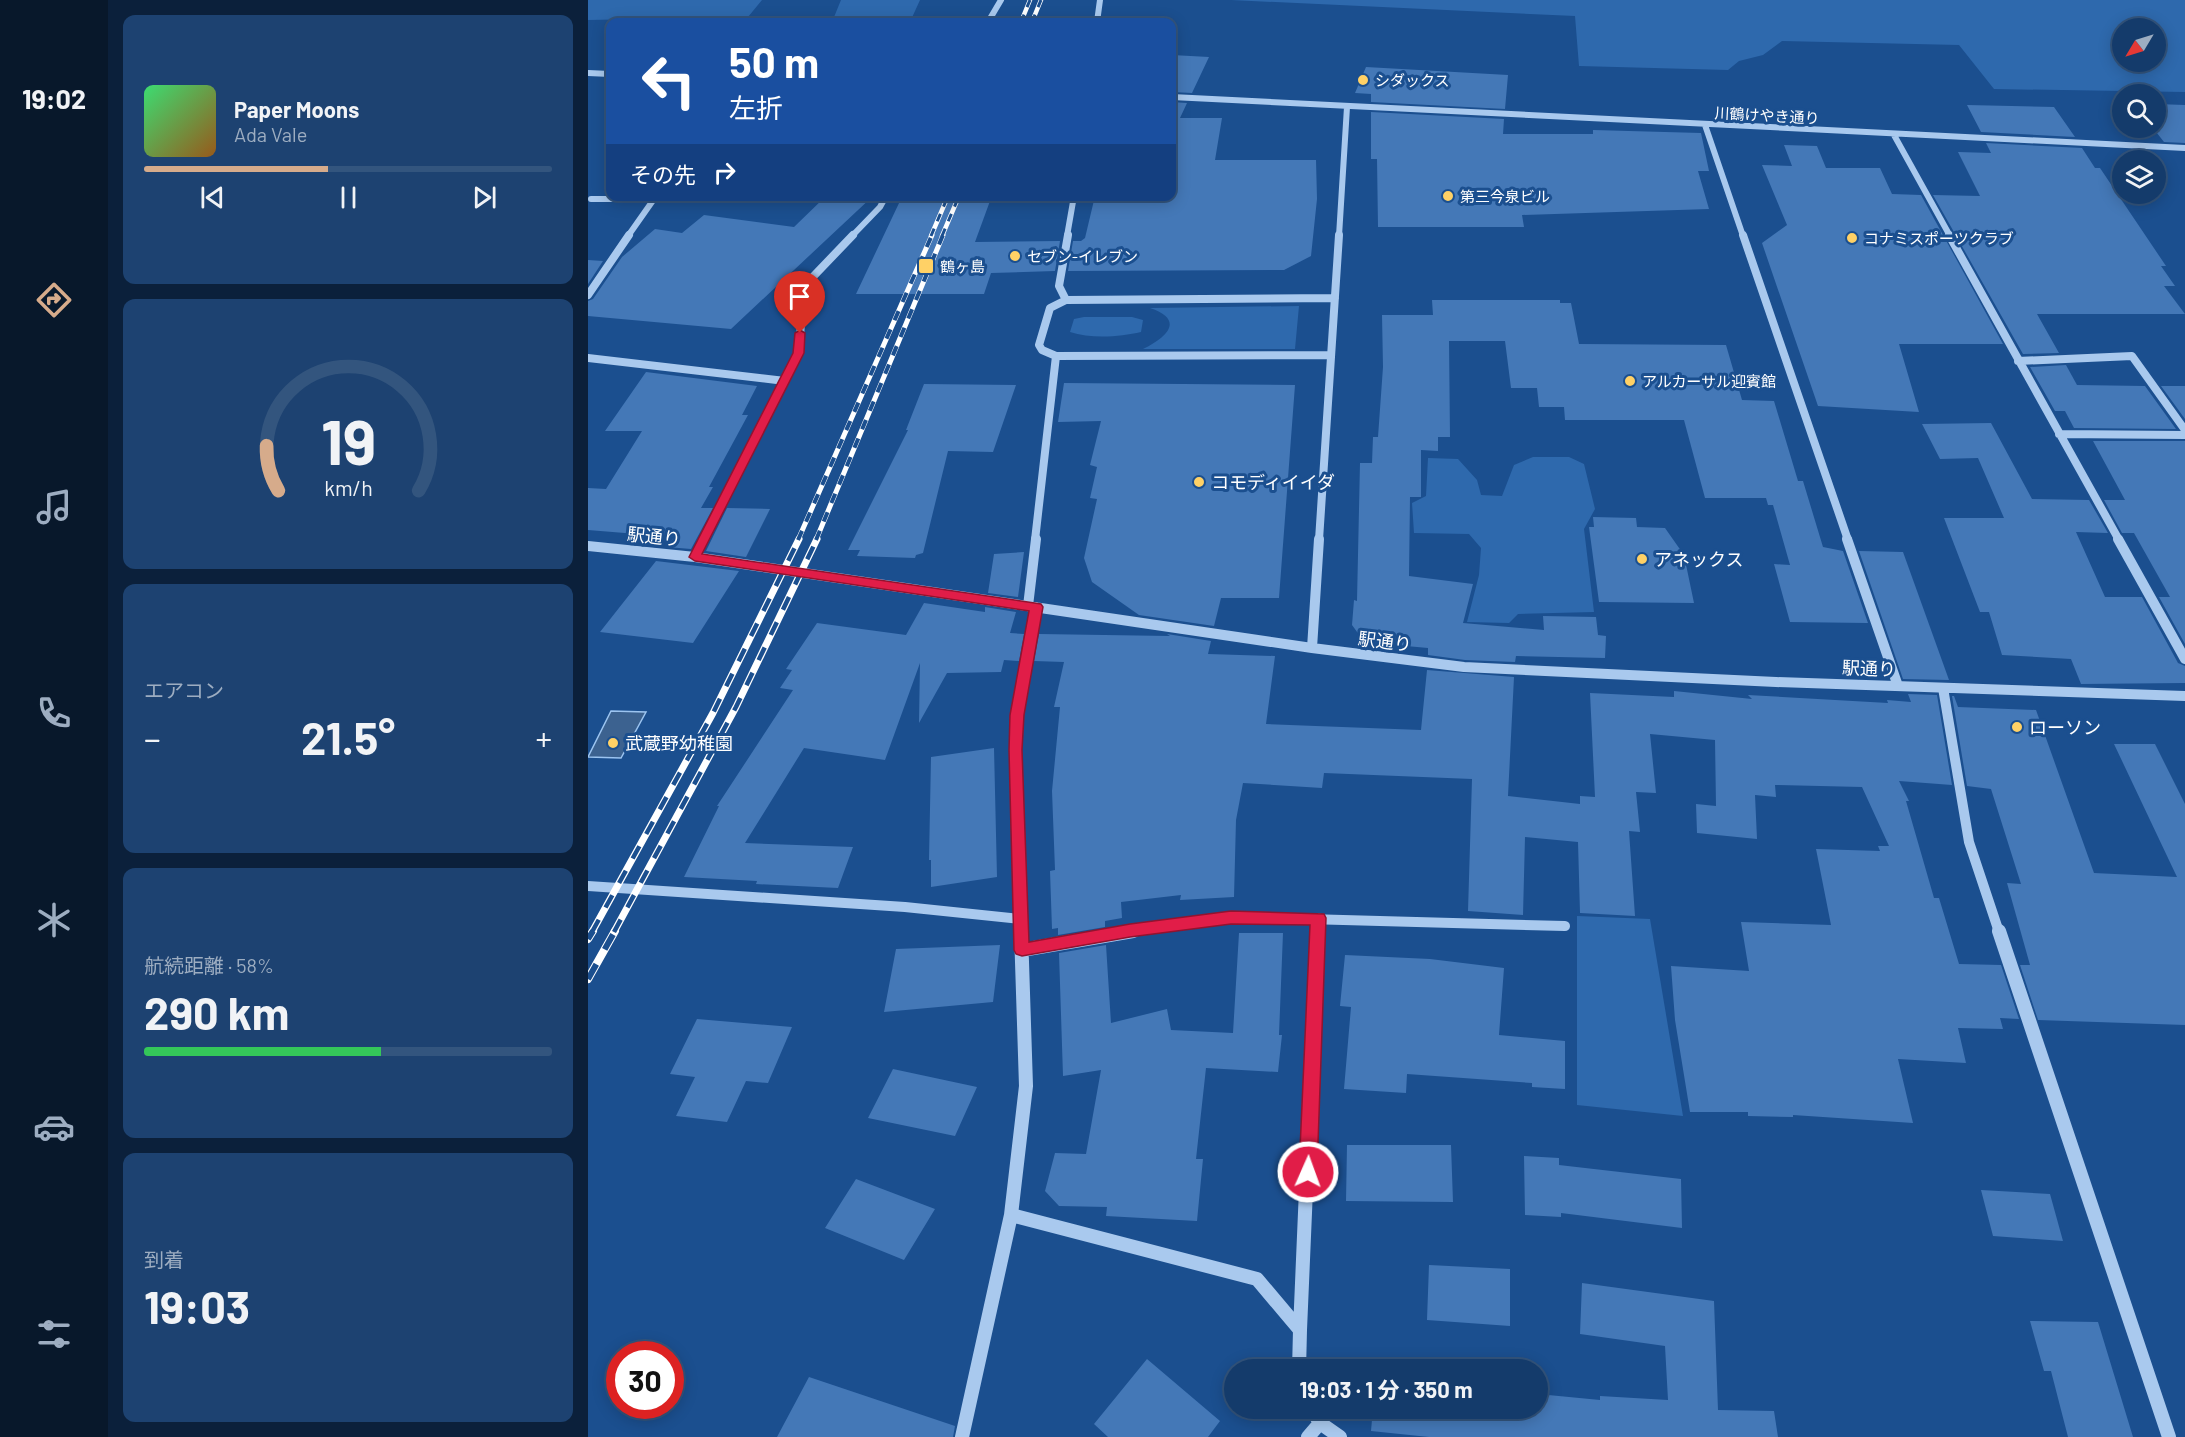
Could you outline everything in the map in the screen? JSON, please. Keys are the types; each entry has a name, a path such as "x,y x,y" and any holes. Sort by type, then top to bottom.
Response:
{"street":[{"path":"990,18 1001,0"},
{"path":"1098,18 1100,0"},
{"path":"588,72 606,74"},
{"name":"川鶴けやき通り","path":"1176,98 2185,148"},
{"path":"1312,648 1347,106"},
{"path":"1705,125 1898,686"},
{"path":"1894,135 2185,659"},
{"path":"591,199 606,199"},
{"path":"588,295 653,201"},
{"path":"695,557 799,353 803,293 807,283 883,201"},
{"path":"1066,300 1059,286 1073,201"},
{"path":"1331,355 1056,356 1041,350 1039,345 1050,308 1066,300 1335,298"},
{"path":"962,1437 1011,1215 1026,1086 1016,727 1032,607 1056,356"},
{"path":"2018,361 2132,356 2185,430"},
{"path":"588,358 784,381"},
{"path":"2059,434 2185,435"},
{"name":"駅通り","path":"588,546 695,557 1312,648 1464,667 2185,696"},
{"path":"1943,688 1969,842 2169,1437"},
{"path":"588,886 905,907 1020,919"},
{"path":"1022,950 1130,931 1231,917 1565,926"},
{"path":"1299,1359 1318,918"},
{"path":"1011,1215 1257,1279 1300,1330"},
{"path":"1318,1419 1340,1437"},
{"path":"1308,1437 1320,1423"}],"shaded area":[{"path":"588,0 762,0 748,17 588,20"},
{"path":"841,0 920,0 912,18 834,18"},
{"path":"1231,0 2185,0 2185,92 2166,92 2166,84 2112,84 2112,91 1994,89 1959,45 1782,41 1763,55 1739,61 1728,70 1579,66 1575,16"},
{"path":"1299,306 1295,349 1143,349 1159,340 1169,329 1170,323 1167,318 1150,308"},
{"path":"1132,317 1143,320 1141,332 1133,334 1096,336 1070,332 1074,319"},
{"path":"1533,457 1569,457 1584,464 1595,509 1584,529 1594,612 1518,614 1509,623 1467,622 1479,575 1481,548 1469,534 1414,533 1412,503 1426,496 1428,458 1458,459 1477,480 1481,495 1502,496 1514,465"},
{"path":"611,711 646,712 621,758 588,757"},
{"path":"1577,916 1650,919 1683,1116 1577,1105"}],"building":[{"path":"1176,55 1209,57 1192,93 1176,92"},
{"path":"1366,67 1508,75 1505,109 1371,102 1371,94 1355,93"},
{"path":"1176,102 1187,103 1180,118 1222,118 1215,160 1316,160 1317,199 1311,256 1284,270 1068,271 1073,241 1081,241 1085,238 1094,201 1176,201"},
{"path":"2166,104 2185,105 2185,143 2164,142 2161,138 2166,138"},
{"path":"1967,105 2054,107 2075,137 1981,132"},
{"path":"1371,112 1504,119 1503,134 1593,134 1593,130 1701,133 1709,171 1698,171 1709,209 1522,215 1524,227 1378,227 1377,159 1371,159"},
{"path":"1986,143 2082,148 2095,168 2100,168 2112,186 2112,204 2124,204 2166,266 2161,266 2175,286 2164,286 2185,314 2037,314 2059,353 2023,354 1933,195 1980,196 1958,152 1991,153"},
{"path":"1784,145 1817,146 1826,168 1880,168 1892,194 1921,195 2003,344 1899,344 1919,412 1818,406 1762,243 1787,225 1762,165 1792,166"},
{"path":"821,201 868,201 731,329 588,316 588,301 593,299 622,257 655,229 682,233 704,215 794,227"},
{"path":"900,201 990,201 975,242 1060,241 1055,271 991,273 984,294 856,294"},
{"path":"588,260 603,261 588,284"},
{"path":"1432,300 1560,300 1560,303 1571,303 1579,344 1726,345 1742,400 1774,401 1798,481 1803,481 1823,547 1843,551 1868,623 1790,622 1774,564 1790,565 1773,505 1768,505 1766,498 1705,498 1684,420 1565,420 1564,407 1539,407 1537,388 1511,388 1505,341 1449,341 1450,437 1438,437 1438,451 1421,450 1421,497 1410,497 1409,576 1473,584 1463,623 1544,630 1543,616 1596,617 1598,635 1606,636 1605,658 1516,656 1515,662 1465,660 1428,655 1428,648 1373,643 1360,636 1352,625 1354,600 1357,601 1360,463 1372,463 1373,437 1378,437 1383,367 1382,315 1433,315"},
{"path":"2066,365 2077,385 2145,386 2176,429 2074,428 2065,411 2055,411 2030,367"},
{"path":"646,372 757,386 742,415 748,415 709,487 713,487 701,508 713,508 691,549 667,547 674,537 588,530 588,488 606,489 642,431 605,431"},
{"path":"1064,383 1295,385 1279,598 1221,598 1214,626 1139,615 1092,582 1084,558 1097,499 1090,498 1097,467 1090,465 1101,421 1058,422"},
{"path":"924,384 1016,385 993,452 948,451 923,553 916,555 915,558 857,556 860,550 848,550 908,430 906,430"},
{"path":"2161,386 2185,386 2185,419"},
{"path":"1991,423 2032,499 2089,500 2108,533 2076,532 2105,597 2142,597 2178,663 2185,666 2185,683 2081,684 2071,659 2002,655 1989,612 1980,612 1944,518 2004,518 1978,458 1940,459 1922,424"},
{"path":"2093,441 2185,441 2185,644 2159,597 2170,597 2134,533 2122,533 2104,500 2125,500"},
{"path":"727,508 770,509 746,557 706,551"},
{"path":"1593,517 1636,518 1637,527 1665,528 1684,555 1694,603 1599,602 1589,527 1594,527"},
{"path":"1859,551 1903,552 1949,680 1903,679"},
{"path":"1024,552 1018,597 988,593 994,554"},
{"path":"656,561 739,571 693,643 600,632"},
{"path":"924,603 985,612 985,607 1016,612 1010,633 1024,634 1019,661 1004,660 1001,672 947,673 919,723 920,663 885,760 804,748 745,843 853,847 838,888 756,884 757,881 684,877 719,806 717,806 793,690 780,688 792,670 786,669 817,623 906,635"},
{"path":"1039,634 1170,636 1167,634 1211,641 1208,654 1275,656 1266,724 1421,730 1427,670 1514,677 1508,796 1580,804 1580,796 1595,797 1590,693 1674,697 1674,691 1752,699 1748,695 1888,703 1887,700 1911,702 1908,694 1937,695 1952,785 1899,781 1909,801 1906,801 1934,898 1939,898 1959,964 2001,965 2019,1019 2000,1018 2003,1029 1958,1028 1966,1063 1898,1059 1913,1123 1793,1115 1793,1117 1748,1116 1748,1112 1690,1112 1675,1020 1671,966 1749,971 1741,922 1831,925 1816,849 1880,851 1878,846 1889,846 1862,787 1775,785 1776,797 1755,795 1757,839 1697,833 1696,804 1716,806 1715,740 1650,734 1656,793 1636,792 1640,832 1629,831 1635,916 1580,913 1578,842 1525,837 1523,915 1468,911 1472,779 1324,773 1322,788 1243,783 1236,820 1234,897 1180,900 1181,895 1121,902 1122,918 1105,921 1105,927 1058,935 1058,928 1052,929 1050,871 1055,870 1052,791 1060,707 1054,707 1064,662 1034,661"},
{"path":"1952,696 1958,707 2036,710 2094,873 2177,877 2114,744 2155,744 2185,804 2185,1025 2038,1020 2020,965 2030,965 2007,883 2021,884 1991,789 1967,786"},
{"path":"994,748 997,877 931,887 931,860 929,860 931,757"},
{"path":"1239,933 1283,933 1279,1035 1282,1035 1278,1072 1206,1068 1196,1159 1203,1159 1197,1221 1106,1216 1107,1207 1059,1206 1045,1191 1055,1153 1086,1154 1101,1070 1063,1076 1059,953 1106,945 1111,1023 1167,1009 1171,1030 1233,1033"},
{"path":"1000,945 993,1002 884,1012 896,949"},
{"path":"1345,955 1430,959 1504,968 1499,1035 1565,1041 1565,1089 1532,1087 1532,1083 1407,1074 1406,1093 1344,1089 1351,1007 1340,1006"},
{"path":"697,1019 792,1027 768,1083 746,1081 727,1122 676,1116 695,1077 670,1074"},
{"path":"893,1069 977,1087 955,1136 868,1118"},
{"path":"1347,1145 1451,1145 1453,1202 1346,1201"},
{"path":"1524,1156 1559,1158 1559,1165 1681,1179 1682,1228 1561,1213 1561,1217 1525,1215"},
{"path":"856,1179 935,1209 904,1260 825,1228"},
{"path":"1981,1190 2050,1194 2063,1241 1993,1236"},
{"path":"1429,1265 1510,1269 1510,1326 1427,1320"},
{"path":"1582,1283 1714,1301 1718,1410 1774,1411 1778,1437 1429,1437 1371,1431 1372,1419 1548,1419 1548,1395 1600,1400 1600,1396 1668,1400 1665,1346 1580,1334"},
{"path":"2030,1321 2098,1322 2133,1437 2068,1437 2051,1371 2044,1371"},
{"path":"1147,1359 1220,1421 1208,1437 1108,1437 1094,1424"},
{"path":"809,1377 955,1426 953,1437 777,1437"}],"railway":[{"path":"1023,18 1030,0"},
{"path":"1034,18 1041,0"},
{"path":"931,236 946,201"},
{"path":"942,236 957,201"},
{"path":"798,540 932,235"},
{"path":"816,540 943,235"},
{"path":"592,932 713,713 799,539"},
{"path":"614,932 736,707 817,539"},
{"path":"588,939 593,931"},
{"path":"588,979 615,931"}],"place":[{"name":"シダックス","path":"1363,80"},
{"name":"第三今泉ビル","path":"1448,196"},
{"name":"コナミスポーツクラブ","path":"1852,238"},
{"name":"セブン-イレブン","path":"1015,256"},
{"name":"鶴ヶ島","path":"926,266"},
{"name":"アルカーサル迎賓館","path":"1630,381"},
{"name":"コモディイイダ","path":"1199,482"},
{"name":"アネックス","path":"1642,559"},
{"name":"ローソン","path":"2017,727"},
{"name":"武蔵野幼稚園","path":"613,743"}],"route":[{"path":"800,333 799,353 695,557 1036,607 1017,715 1022,950 1130,931 1231,917 1318,918 1308,1172"}]}
